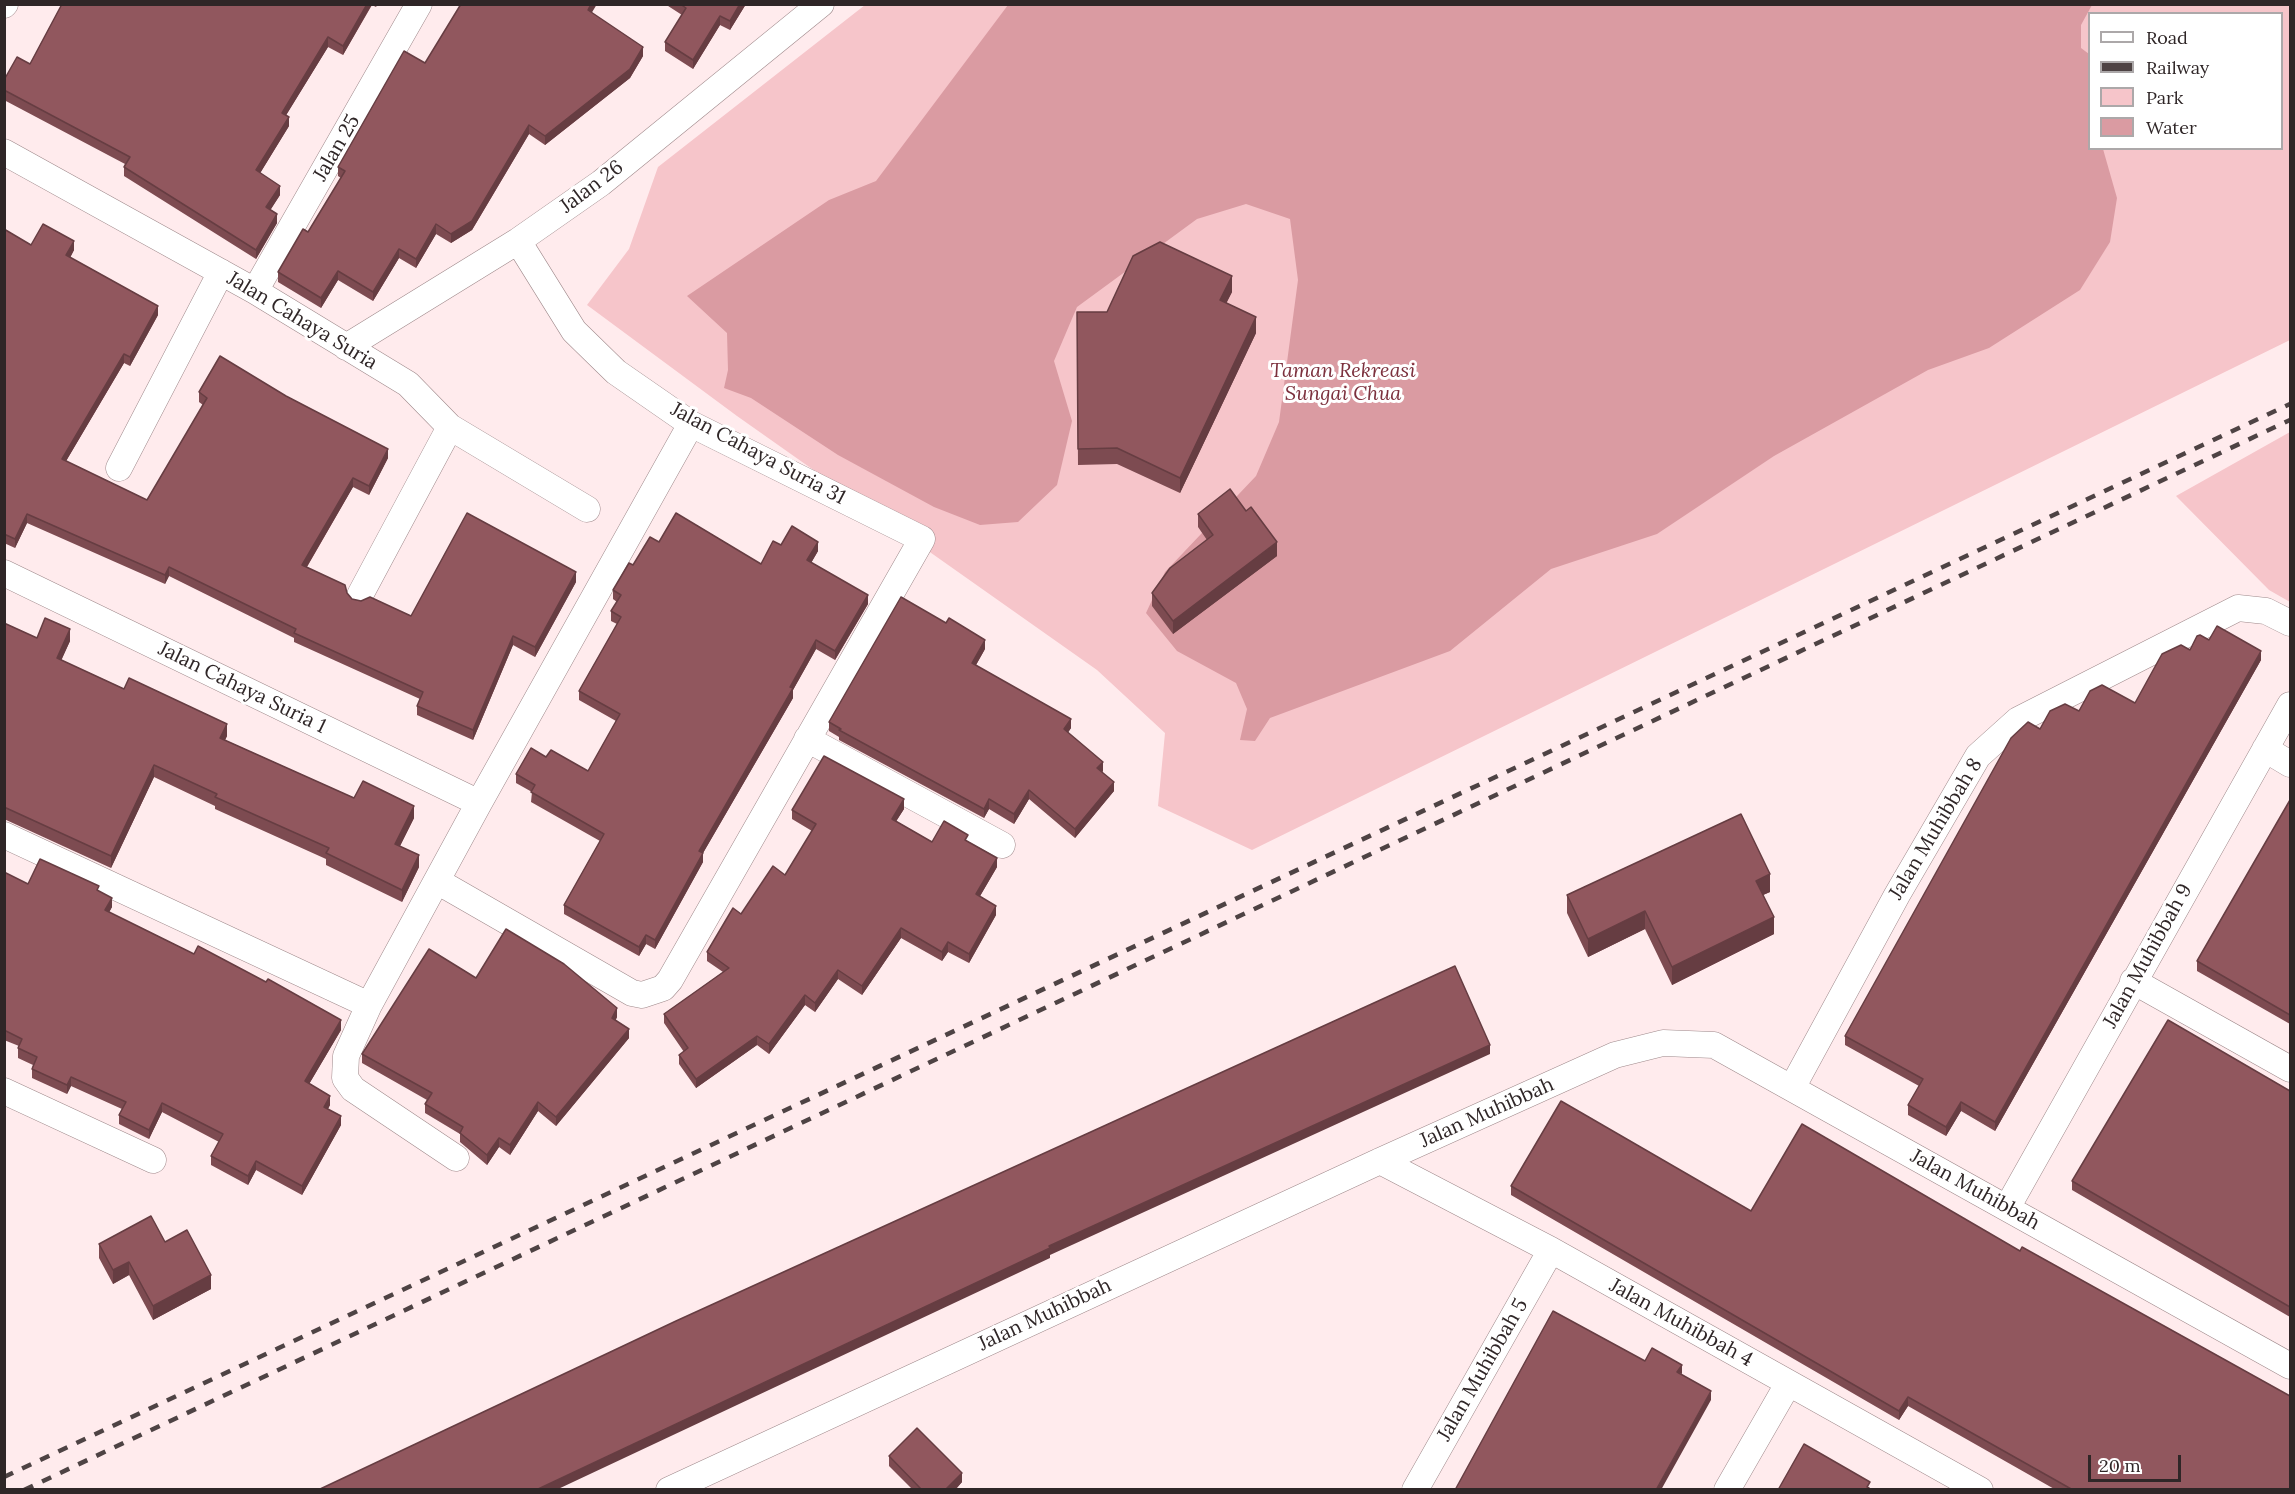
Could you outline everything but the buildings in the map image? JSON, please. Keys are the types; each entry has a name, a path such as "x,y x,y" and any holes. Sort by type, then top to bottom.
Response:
{"street":[{"name":"Jalan 25","path":"255,291 419,4"},
{"name":"Jalan 26","path":"346,347 519,241 601,183 821,4"},
{"name":"Jalan Cahaya Suria","path":"4,152 255,291 408,384 450,427 586,509"},
{"name":"Jalan Cahaya Suria 31","path":"519,241 574,331 616,372 692,424 922,538 807,739"},
{"path":"119,468 221,273"},
{"path":"456,1158 353,1089 345,1078 346,1056 369,1005 479,803 692,424"},
{"path":"360,595 450,427"},
{"name":"Jalan Cahaya Suria 1","path":"4,573 479,803"},
{"name":"Jalan Muhibbah 8","path":"1792,1088 1897,895 1978,756 2018,720 2238,608 2266,611 2290,623"},
{"name":"Jalan Muhibbah 9","path":"2007,1208 2290,705"},
{"path":"437,881 632,993 653,994 670,980 807,739 1002,845"},
{"path":"2265,749 2290,764"},
{"path":"4,835 369,1005"},
{"path":"2133,981 2290,1070"},
{"name":"Jalan Muhibbah","path":"669,1490 1380,1161 1615,1055 1663,1043 1714,1045 2290,1366"},
{"path":"4,1091 153,1160"},
{"name":"Jalan Muhibbah 4","path":"1380,1161 1551,1250 1980,1490"},
{"name":"Jalan Muhibbah 5","path":"1415,1490 1551,1250"},
{"path":"1727,1490 1788,1384"}],"green space":[{"name":"Taman Rekreasi Sungai Chua","path":"865,5 2290,5 2290,340 1252,850 1158,806 1165,733 1097,670 737,416 587,305 629,249 658,167"},
{"path":"2290,432 2290,602 2269,590 2176,496"}],"water":[{"name":"Taman Rekreasi Sungai Chua","path":"1008,5 2092,5 2081,25 2081,48 2088,53 2088,150 2103,150 2117,198 2110,242 2080,290 1989,348 1928,370 1774,456 1657,534 1551,569 1450,651 1270,718 1255,741 1240,740 1247,709 1236,683 1177,651 1146,613 1165,572 1256,476 1279,422 1298,280 1290,219 1246,204 1197,219 1077,307 1054,361 1072,421 1057,485 1018,522 980,525 934,507 838,455 751,398 724,388 728,370 727,333 687,296 829,200 876,181"}],"railway":[{"path":"4,1477 2290,404"},
{"path":"24,1490 2290,420"}]}
